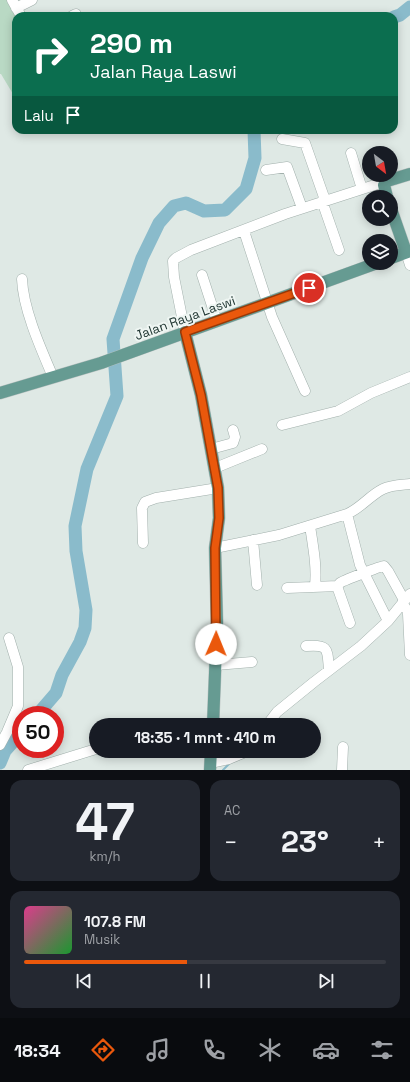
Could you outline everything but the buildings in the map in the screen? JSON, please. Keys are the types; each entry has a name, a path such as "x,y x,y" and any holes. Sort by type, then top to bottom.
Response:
{"main road":[{"path":"398,178 410,174"},
{"path":"398,226 408,252 398,256"},
{"name":"Jalan Raya Laswi","path":"0,393 101,363 362,269"},
{"path":"185,332 201,395 218,488 219,518 215,548 217,622 216,665 211,718"}],"street":[{"path":"16,8 32,0"},
{"path":"282,139 305,143 339,250"},
{"path":"351,154 362,189"},
{"path":"266,170 287,167 302,208"},
{"path":"185,332 176,290 173,261 181,254 302,208 384,182"},
{"path":"244,231 269,303 272,317 304,391"},
{"path":"408,252 410,265"},
{"path":"202,275 217,321"},
{"path":"22,279 23,294 45,360 53,377"},
{"path":"282,425 338,411 371,393 410,377"},
{"path":"211,449 232,443 235,437 233,430"},
{"path":"215,468 262,449"},
{"path":"215,548 279,535 347,514 355,511 383,489 410,484"},
{"path":"143,544 142,508 145,502 156,498 218,488"},
{"path":"347,514 360,565 388,621"},
{"path":"310,526 315,553 315,586"},
{"path":"253,540 258,585"},
{"path":"287,588 338,586 345,580 384,566 392,577 405,602 410,654"},
{"path":"338,586 350,622"},
{"path":"272,718 277,712 361,646 388,621 405,602"},
{"path":"0,745 18,706 18,667 10,638"},
{"path":"306,646 322,646 325,649 327,652 329,670"},
{"path":"216,665 252,662"},
{"path":"342,770 343,747"},
{"path":"28,770 89,751"},
{"path":"211,761 231,758"}],"green space":[{"path":"0,0 9,0 14,12 12,12 12,92 0,74"}],"waterway":[{"path":"398,16 410,7"},
{"path":"45,706 56,693 62,675 80,642 85,628 86,610 76,551 75,526 87,469 117,396 113,339 142,258 159,223 174,206 186,203 204,211 225,210 246,189 255,158 254,134"},
{"path":"0,763 5,751 12,743"},
{"path":"223,770 229,764"}],"route":[{"path":"216,644 217,622 215,548 219,518 218,488 201,395 185,332 309,288"}]}
